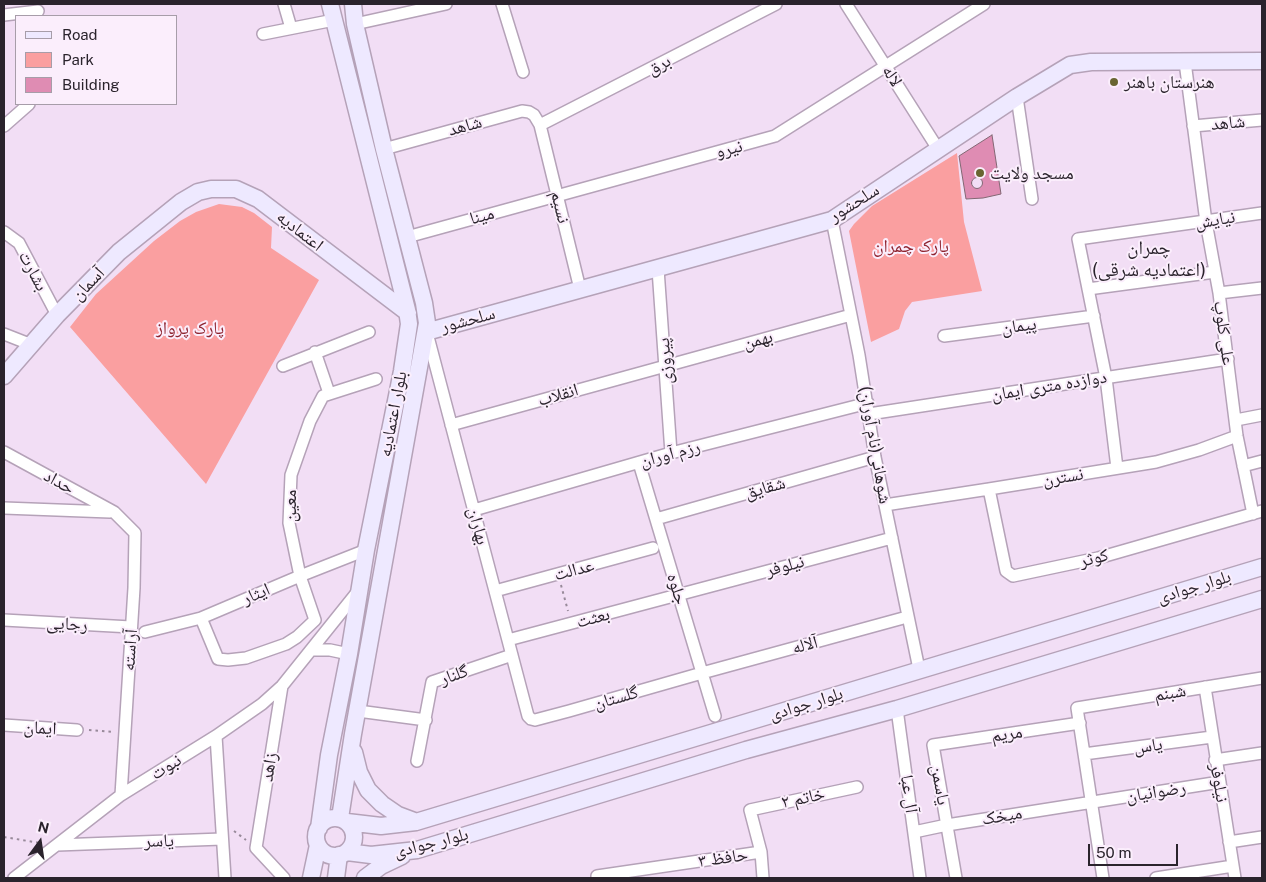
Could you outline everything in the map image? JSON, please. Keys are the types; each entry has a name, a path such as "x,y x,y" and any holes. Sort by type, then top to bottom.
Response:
{"street":[{"path":"284,4 291,28"},
{"name":"بلوار اعتمادیه","path":"311,878 329,755 349,654 366,550 409,332 408,313 330,4"},
{"name":"بلوار اعتمادیه","path":"344,820 353,734 426,332 424,303 384,149 355,24 353,4"},
{"path":"355,24 446,4"},
{"path":"514,4 503,6 523,72"},
{"name":"برق","path":"540,126 776,4"},
{"name":"لاله","path":"846,4 938,149"},
{"name":"نیرو","path":"557,196 775,136 984,4"},
{"path":"4,15 38,11"},
{"path":"263,34 334,20"},
{"name":"سلحشور","path":"426,332 832,220 938,149 1070,65 1080,63 1262,61"},
{"name":"علی کلوپ","path":"1185,62 1206,222 1219,293 1237,436 1243,466 1258,512"},
{"path":"1017,98 1032,198"},
{"path":"4,126 28,105"},
{"name":"شاهد","path":"384,149 522,111 534,115 540,126"},
{"name":"شاهد","path":"1193,126 1262,120"},
{"name":"نسیم","path":"540,126 580,289"},
{"name":"اعتمادیه","path":"181,202 198,192 218,188 236,189 252,196 408,313"},
{"name":"مینا","path":"407,237 557,196"},
{"name":"آسمان","path":"4,376 57,315 119,252 181,202"},
{"name":"نیایش","path":"1088,289 1078,239 1262,213"},
{"name":"شوهانی(نام آوران)","path":"832,220 868,408 875,457 918,669"},
{"name":"بشارت","path":"4,232 19,243 57,315"},
{"name":"پیروزی","path":"658,269 666,365 670,453"},
{"path":"1117,468 1106,378 1088,289 1215,272"},
{"path":"1219,293 1262,288"},
{"name":"بهمن","path":"666,365 851,315"},
{"name":"پیمان","path":"944,336 1094,316"},
{"path":"283,366 368,332"},
{"name":"بهاران","path":"426,332 528,716 531,719"},
{"path":"4,334 32,345"},
{"path":"315,352 329,393 376,379"},
{"name":"دوازده متری ایمان","path":"868,408 1106,378 1228,359"},
{"name":"انقلاب","path":"451,424 666,365"},
{"name":"معین","path":"321,636 300,576 289,523 291,475 310,421 323,396 329,393"},
{"name":"رزم آوران","path":"474,510 670,453 868,408"},
{"path":"1236,420 1262,415"},
{"name":"نسترن","path":"885,504 989,490 1156,462 1199,450 1237,436"},
{"name":"حداد","path":"4,452 114,512"},
{"name":"شقایق","path":"656,519 875,457"},
{"path":"1243,466 1262,461"},
{"name":"جلوه","path":"639,463 715,716"},
{"name":"کوثر","path":"989,490 1006,571 1013,576 1098,558 1258,512"},
{"path":"4,508 114,512"},
{"name":"آراسته","path":"114,512 135,533 136,556 121,795"},
{"name":"نیلوفر","path":"678,595 892,538"},
{"name":"عدالت","path":"495,591 653,548"},
{"name":"ایثار","path":"145,632 201,618 366,550"},
{"name":"بلوار جوادی","path":"344,820 381,826 416,822 918,669 1262,567"},
{"name":"نبوت","path":"14,878 121,795 216,736 262,704 282,686 360,589"},
{"name":"بعثت","path":"508,640 678,595"},
{"name":"بلوار جوادی","path":"343,854 370,855 417,850 746,750 897,709 1262,600"},
{"name":"آلاله","path":"702,673 907,617"},
{"path":"201,618 218,659 228,660 246,658 272,650 297,638 315,620"},
{"name":"رجایی","path":"4,620 131,627"},
{"path":"312,650 330,650 349,654"},
{"name":"گلنار","path":"426,720 432,682 512,655"},
{"name":"گلستان","path":"531,719 535,720 561,714 702,673"},
{"name":"شبنم","path":"1080,723 1077,708 1262,678"},
{"name":"زاهد","path":"256,848 282,686"},
{"name":"نیلوفر","path":"1205,687 1235,878"},
{"name":"آل عبا","path":"897,709 920,878"},
{"path":"358,711 426,720 418,761"},
{"path":"1080,723 1103,878"},
{"name":"مریم","path":"934,745 1080,723"},
{"name":"ایمان","path":"4,725 77,730"},
{"path":"737,725 746,750"},
{"path":"353,734 356,763 368,790 382,804 398,815 416,822"},
{"path":"216,736 225,878"},
{"name":"یاس","path":"1084,754 1212,737"},
{"name":"یاسمن","path":"934,745 956,878"},
{"path":"1215,760 1262,753"},
{"name":"رضوانیان","path":"1091,802 1220,782"},
{"name":"خاتم ۲","path":"760,852 750,810 857,787"},
{"name":"میخک","path":"914,832 1091,802"},
{"path":"336,878 343,854 352,845 354,837 353,829 344,820 332,818 324,822 318,836 323,851 331,855 343,854"},
{"path":"1229,842 1262,836"},
{"name":"یاسر","path":"57,845 222,839"},
{"path":"256,848 284,878"},
{"path":"365,878 381,866 417,850"},
{"path":"760,852 764,878"},
{"name":"حافظ ۳","path":"597,876 652,873 760,852"},
{"path":"1156,878 1232,866"}],"path":[{"path":"557,574 572,623"},
{"path":"77,730 124,733"},
{"path":"221,820 256,848"},
{"path":"4,837 57,845"}],"green space":[{"name":"پارک چمران","path":"957,153 964,222 982,291 912,302 905,311 899,329 871,342 849,231 872,206"},
{"name":"پارک پرواز","path":"219,204 242,207 254,213 272,227 271,248 319,280 206,484 70,327 96,294 154,241 180,221 196,212"}],"building":[{"path":"992,135 1001,194 966,199 959,156"},
{"path":"977,177 983,183 977,189 971,183"}],"place":[{"name":"هنرستان باهنر","path":"1114,82"},
{"name":"مسجد ولایت","path":"980,173"}],"district":[{"name":"چمران (اعتمادیه شرقی)","path":"1149,259"}]}
